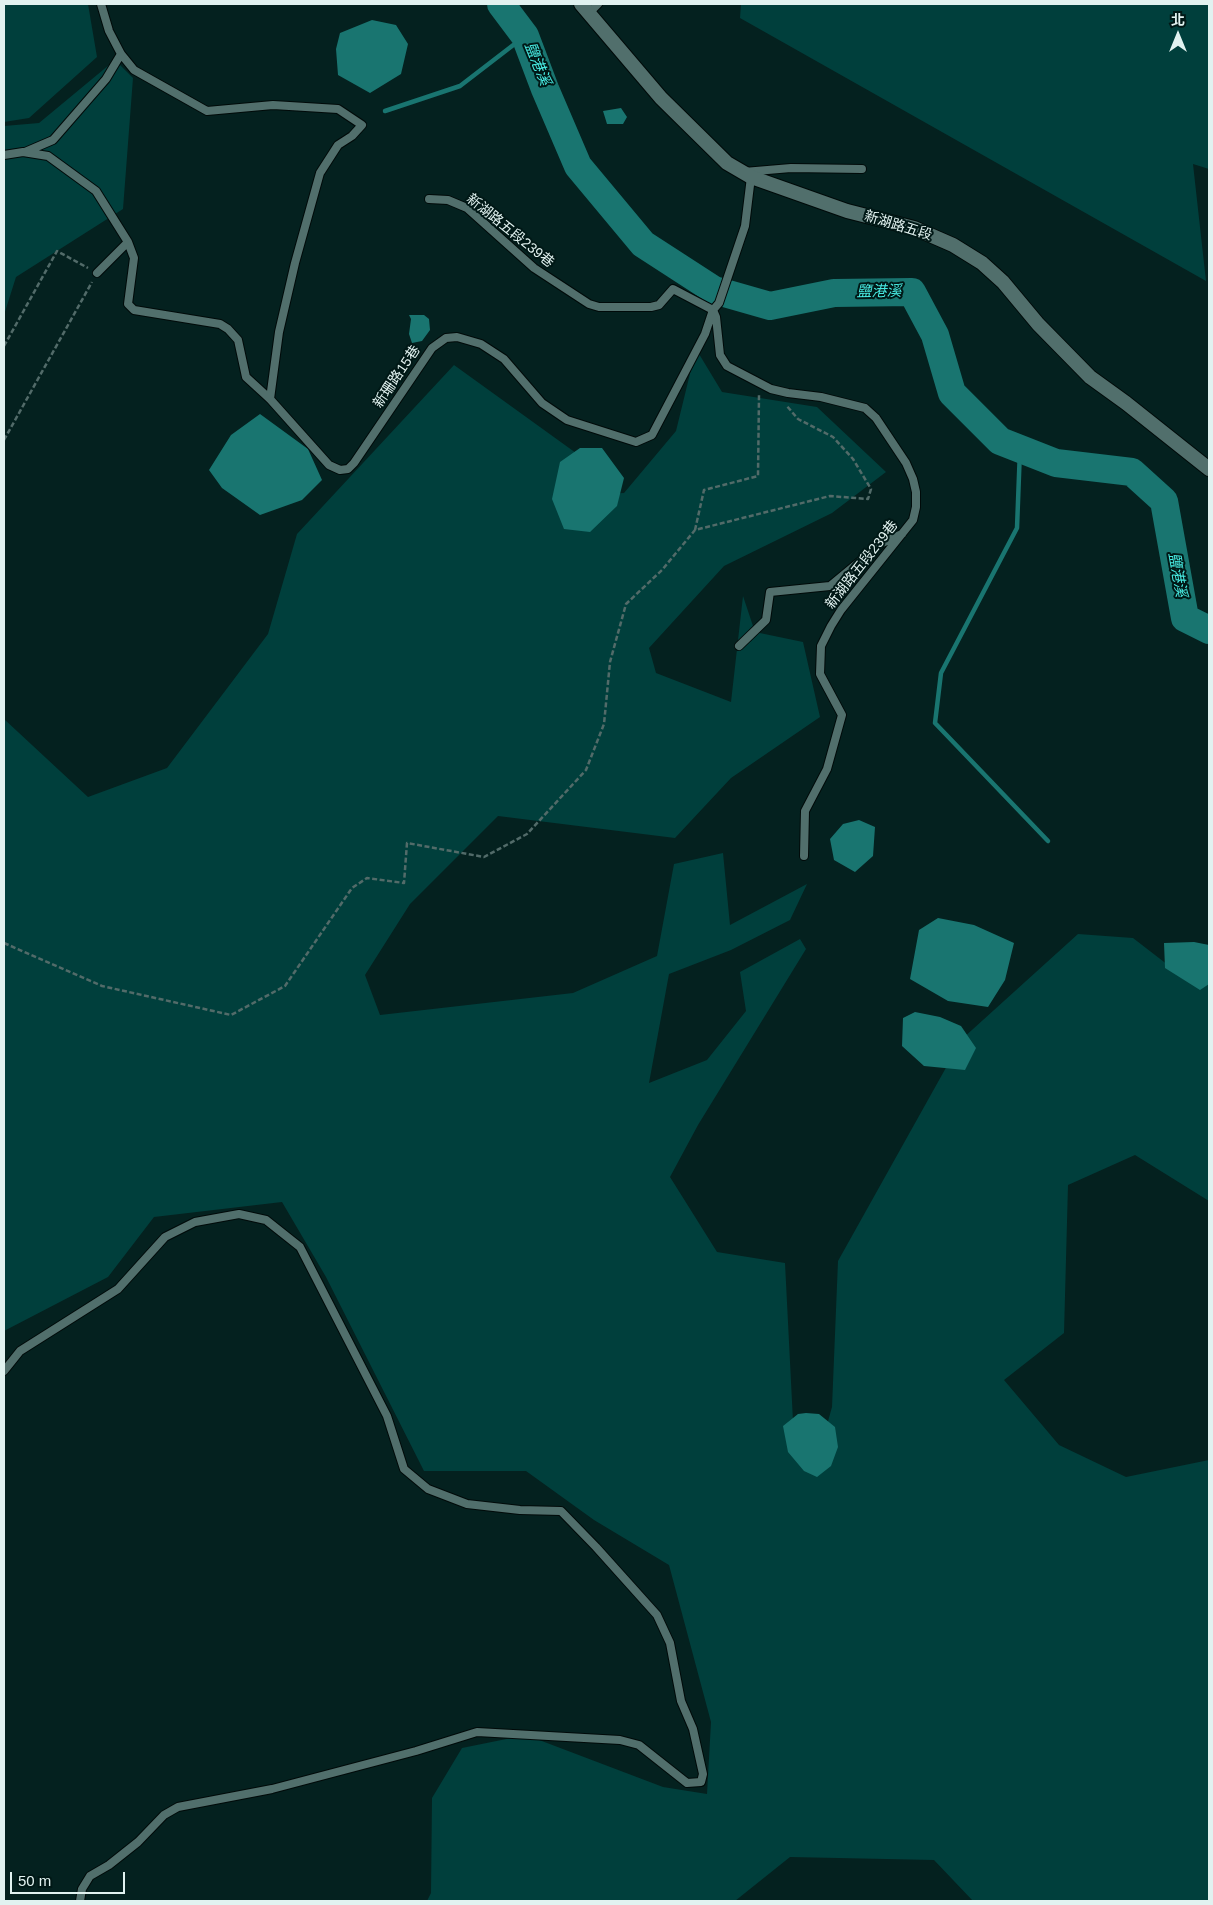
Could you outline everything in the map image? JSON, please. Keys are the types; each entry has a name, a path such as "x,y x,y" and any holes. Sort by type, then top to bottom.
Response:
{"street":[{"name":"新湖路五段","path":"589,7 661,98 727,163 747,175 847,211 914,228 953,245 982,263 1003,282 1038,324 1090,377 1209,469"}],"lane":[{"path":"101,4 109,31 120,54 134,70 207,111 273,105 338,109 362,125 352,136 338,145 320,173 295,263 279,332 270,399"},
{"path":"23,152 53,140 106,79 120,54"},
{"name":"新珊路15巷","path":"4,155 23,152 48,156 96,191 128,242 134,258 128,304 134,310 220,324 228,329 238,340 246,377 270,399 330,465 340,470 348,469 354,463 432,348 446,338 457,337 480,344 504,359 542,403 568,420 636,442 652,435 705,334 713,310 719,303 726,284 745,226 747,175"},
{"path":"747,175 791,168 862,169"},
{"name":"新湖路五段239巷","path":"429,200 448,200 466,208 534,268 589,304 599,307 651,307 659,305 673,289 713,310 716,317 720,355 727,366 771,389 788,394 821,396 866,408 876,418 906,463 916,492 916,507 912,520 904,533 841,610 821,646 820,674 842,715 827,769 805,811 804,856"},
{"path":"97,273 128,242"},
{"path":"739,646 766,620 770,592 830,586 882,543 904,533"},
{"path":"4,1371 20,1351 118,1290 165,1237 195,1222 239,1214 266,1220 300,1247 387,1416 404,1469 428,1489 467,1504 520,1510 561,1511 596,1547 657,1616 670,1643 681,1702 693,1729 703,1774 701,1782 687,1783 639,1745 620,1740 477,1732 416,1751 272,1788 178,1807 164,1815 138,1842 109,1865 90,1876 82,1889 80,1901"}],"path":[{"path":"4,346 57,250 97,273 4,440"},
{"path":"4,944 102,986 231,1015 285,986 352,888 367,878 404,883 407,842 484,857 527,834 586,770 604,724 610,662 626,604 662,570 695,530 704,490 758,476 760,383"},
{"path":"695,530 830,496 868,499 871,489 853,459 833,437 798,419 771,389"}],"shaded area":[{"path":"4,4 88,4 97,57 29,118 4,122"},
{"path":"741,4 1209,4 1209,169 1193,164 1206,281 740,18"},
{"path":"372,20 396,25 408,44 401,74 370,93 338,75 336,49 340,33"},
{"path":"115,60 133,78 123,209 16,277 4,315 4,126 39,123"},
{"path":"621,108 627,117 623,124 607,124 603,111"},
{"path":"409,315 424,315 429,319 430,330 422,341 412,343 409,334 411,319"},
{"path":"696,349 722,392 817,407 886,472 832,513 724,566 649,648 656,673 731,702 743,596 755,632 803,642 820,717 731,778 675,838 498,816 410,904 365,975 380,1015 573,993 657,956 674,864 723,853 730,925 807,884 790,920 731,950 669,974 649,1083 707,1060 746,1011 740,972 800,939 806,949 698,1125 670,1177 717,1252 785,1263 794,1441 818,1457 832,1407 838,1261 962,1039 1078,934 1133,938 1190,982 1209,968 1209,1201 1135,1155 1068,1185 1064,1333 1004,1380 1059,1445 1126,1477 1209,1460 1209,1901 973,1901 934,1860 790,1857 735,1901 427,1901 431,1893 432,1798 462,1748 526,1735 663,1787 707,1794 711,1722 669,1565 594,1520 526,1471 424,1471 326,1277 282,1202 154,1217 108,1277 4,1331 4,719 88,797 167,768 268,634 297,534 454,365 576,453 581,495 624,493 676,431"},
{"path":"260,414 308,449 322,480 302,500 260,515 222,488 209,470 231,435"},
{"path":"580,448 602,448 624,478 617,506 590,532 564,529 552,499 560,462"},
{"path":"859,820 875,827 873,856 855,872 834,860 830,839 843,824"},
{"path":"938,918 974,925 1014,943 1005,980 988,1007 948,1001 910,979 919,930"},
{"path":"1194,942 1209,945 1209,984 1200,990 1165,968 1164,943"},
{"path":"915,1012 940,1017 961,1026 976,1048 965,1070 924,1066 902,1046 903,1018"},
{"path":"798,1414 819,1414 835,1427 838,1447 831,1466 817,1477 804,1471 788,1452 783,1426"}],"waterway":[{"name":"鹽港溪","path":"501,4 525,36 578,166 643,244 714,290 770,306 834,293 912,292 935,335 952,393 1000,441 1056,463 1132,472 1164,501 1185,618 1209,630"},
{"path":"385,111 460,86 525,36"},
{"path":"1020,449 1017,528 941,673 935,723 1048,841"}]}
